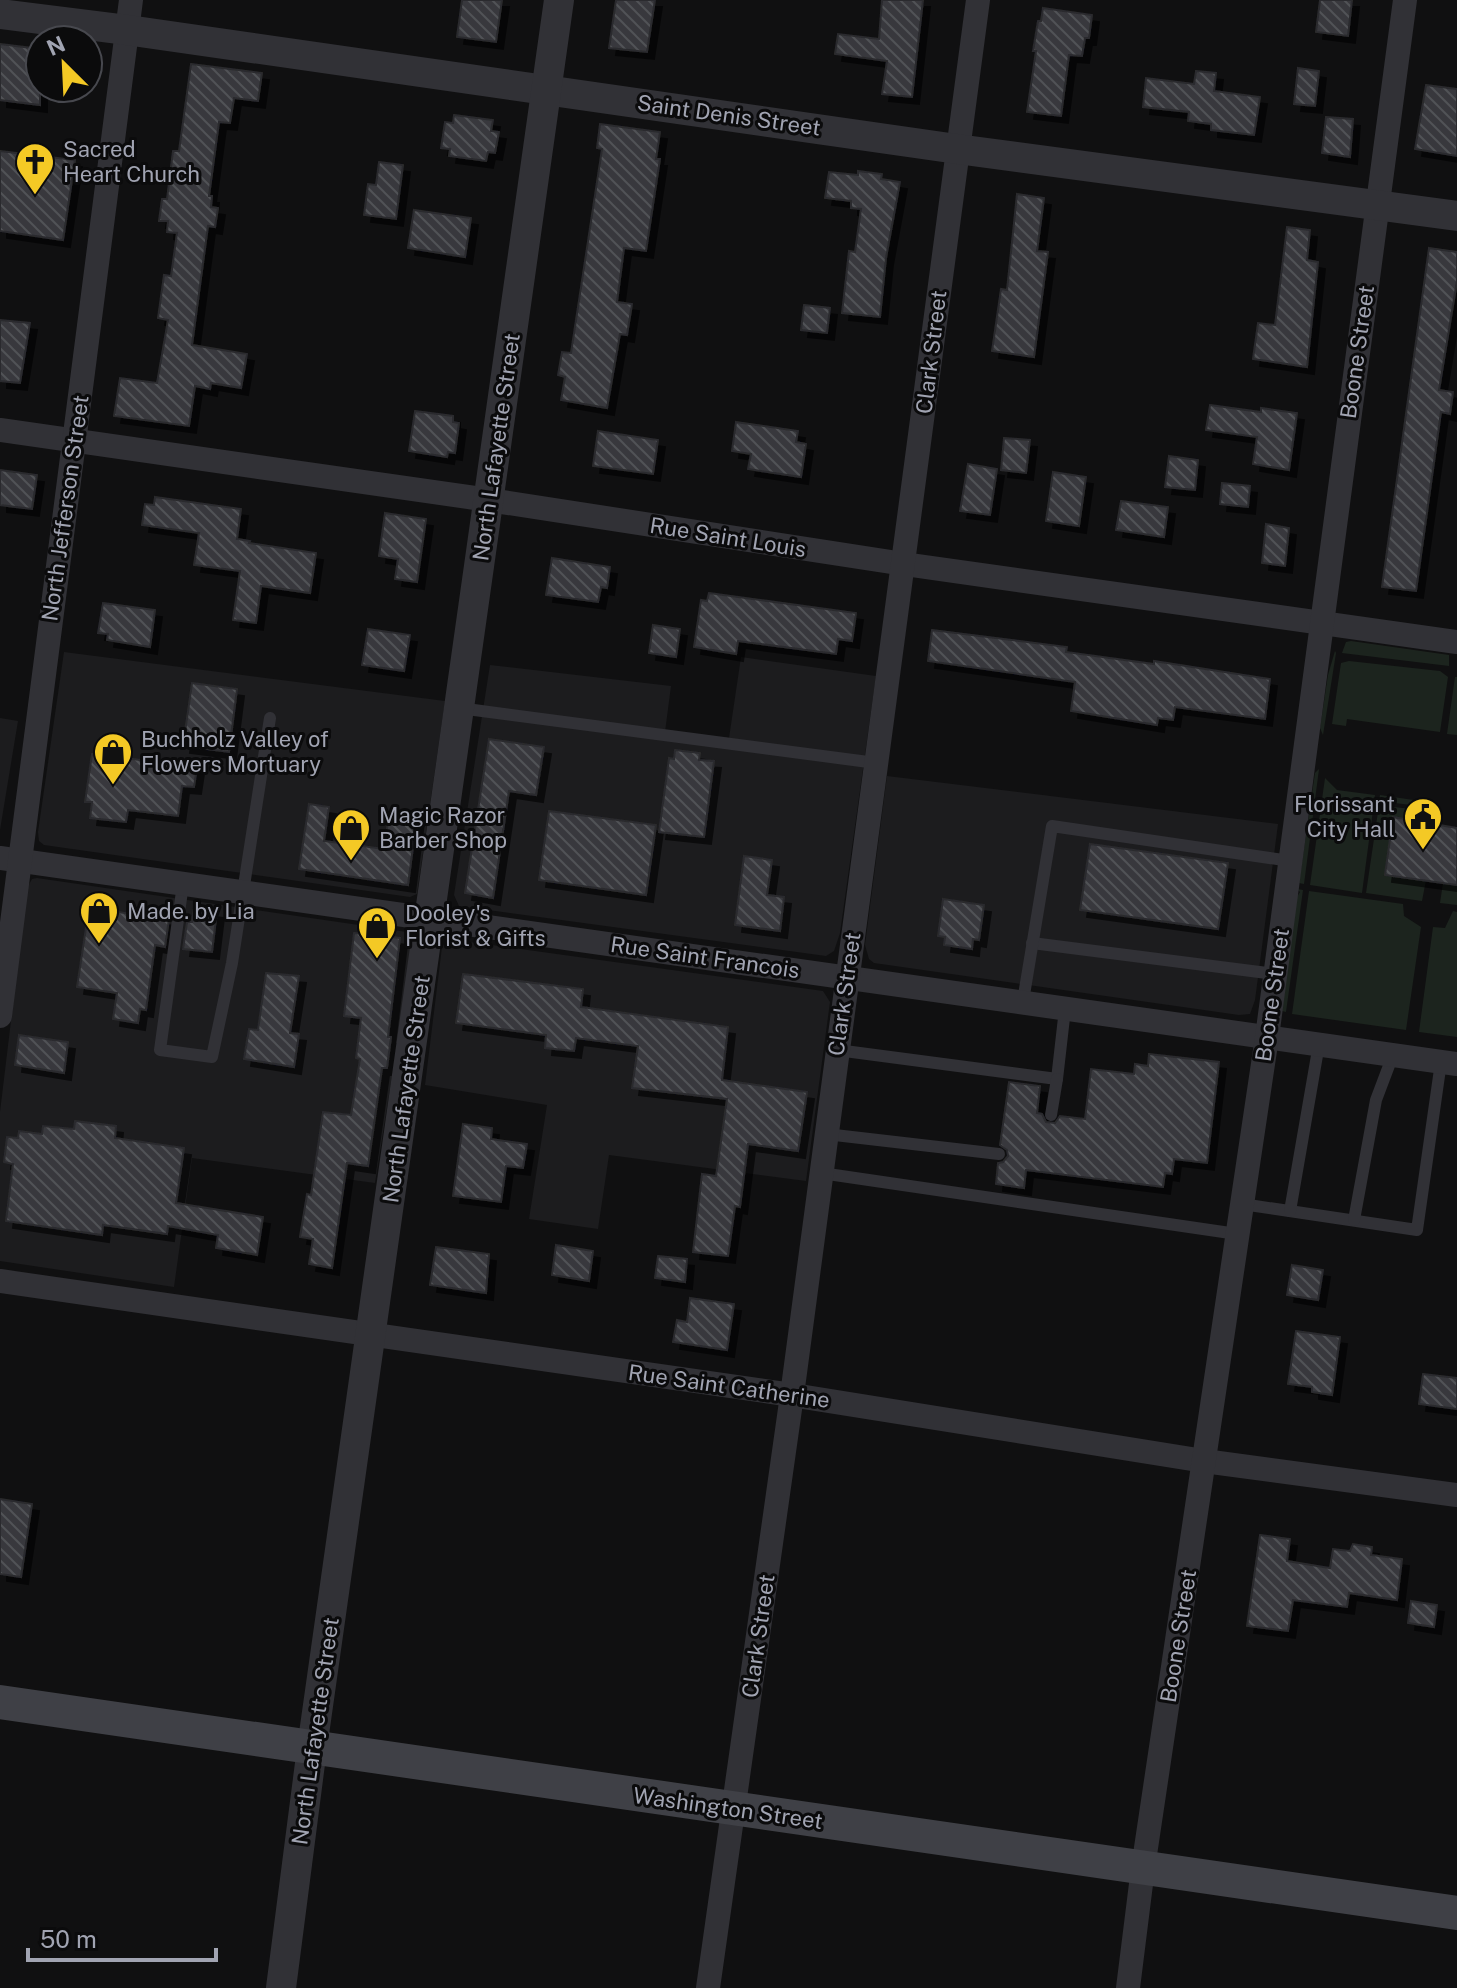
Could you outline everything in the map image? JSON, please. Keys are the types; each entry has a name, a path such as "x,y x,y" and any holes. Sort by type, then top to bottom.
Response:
{"main road":[{"name":"Washington Street","path":"0,1702 1457,1913"}],"street":[{"name":"North Jefferson Street","path":"0,1016 9,859 74,440 131,0"},
{"name":"North Lafayette Street","path":"281,1988 312,1748 559,0"},
{"name":"Clark Street","path":"708,1988 792,1395 978,0"},
{"name":"Boone Street","path":"1128,1988 1143,1868 1267,1037 1405,0"},
{"name":"Saint Denis Street","path":"0,14 1457,216"},
{"name":"Rue Saint Louis","path":"0,430 489,500 904,564 1457,642"},
{"name":"Rue Saint Francois","path":"9,859 1449,1063"},
{"name":"Rue Saint Catherine","path":"0,1281 792,1395 1204,1461 1457,1495"}],"lane":[{"path":"459,708 876,763"},
{"path":"183,884 160,1050 212,1057 232,963 270,718"},
{"path":"1023,1001 1052,826 1290,861"},
{"path":"1032,943 1275,974"},
{"path":"1051,1115 1065,1009"},
{"path":"1290,1211 1319,1044"},
{"path":"837,1050 1057,1079"},
{"path":"1354,1220 1376,1100 1393,1055"},
{"path":"1242,1204 1417,1230 1449,1063"},
{"path":"826,1134 999,1154"},
{"path":"821,1173 1237,1234"}],"shaded area":[{"path":"1346,642 1449,655 1449,666 1342,653"},
{"path":"64,652 445,701 417,894 410,897 44,845 39,841 38,832"},
{"path":"1336,653 1323,735 1320,728"},
{"path":"741,657 876,676 840,933 834,951 826,956 459,906 454,895 490,665 671,686 665,732 729,738"},
{"path":"1349,661 1440,671 1448,677 1440,732 1347,719 1346,726 1332,724 1341,663"},
{"path":"1457,677 1457,735 1447,734"},
{"path":"0,718 18,721 0,830"},
{"path":"1319,769 1304,884 1299,883 1315,773"},
{"path":"887,776 1278,824 1255,1000 1250,1014 1239,1015 874,963 869,959 865,945"},
{"path":"1325,778 1337,790 1375,795 1362,893 1310,885"},
{"path":"1380,795 1427,802 1427,807 1379,801"},
{"path":"1379,805 1426,811 1424,822 1393,818 1385,874 1426,880 1422,901 1366,893"},
{"path":"32,879 407,932 413,944 375,1183 192,1158 174,1287 0,1261 0,1112 27,888"},
{"path":"1443,883 1457,885 1457,905 1440,903"},
{"path":"1297,889 1303,890 1286,1012 1282,1011 1300,892"},
{"path":"1309,891 1403,904 1404,916 1421,927 1406,1030 1292,1014"},
{"path":"1453,911 1457,912 1457,1037 1419,1032 1433,927 1445,928"},
{"path":"448,939 823,991 830,1002 806,1181 609,1155 598,1229 529,1219 547,1105 425,1085 442,947"}],"building":[{"path":"462,0 502,0 496,42 457,37"},
{"path":"616,0 655,0 647,52 609,48"},
{"path":"882,0 923,0 912,97 882,94 887,61 835,54 838,34 879,39"},
{"path":"1320,0 1352,0 1348,36 1316,32"},
{"path":"1043,8 1092,15 1089,38 1085,38 1082,56 1069,55 1061,116 1027,112 1036,51 1033,51"},
{"path":"0,44 24,47 24,103 0,100"},
{"path":"191,64 262,73 258,101 234,98 230,123 219,122 209,196 212,196 211,207 218,208 215,227 208,226 192,345 247,354 241,388 211,383 210,389 195,386 189,426 114,416 120,378 157,383 168,320 158,318 164,275 171,276 177,233 167,232 168,221 159,221 162,199 167,199 173,151 179,151"},
{"path":"1298,68 1319,71 1315,106 1294,104"},
{"path":"1196,71 1216,73 1214,91 1260,97 1254,135 1211,130 1211,124 1188,121 1189,112 1143,107 1146,78 1194,84"},
{"path":"1426,85 1457,89 1457,156 1415,149"},
{"path":"454,115 493,120 491,131 499,132 495,153 488,152 486,161 449,156 450,149 441,148 445,122 453,123"},
{"path":"1326,117 1353,119 1350,157 1322,153"},
{"path":"600,124 660,132 656,159 660,159 646,251 624,248 617,302 632,304 627,335 620,334 607,408 561,400 565,377 558,375 562,352 571,353 602,149 597,148"},
{"name":"Sacred Heart Church","path":"0,151 75,160 63,240 0,231"},
{"path":"379,162 403,165 396,219 364,215 368,184 376,185"},
{"path":"858,171 882,174 881,179 900,182 886,258 880,317 842,313 849,251 855,252 861,209 851,208 851,201 825,198 829,172 858,175"},
{"path":"1017,194 1044,198 1037,251 1048,252 1034,357 992,351 1001,289 1007,290"},
{"path":"414,210 471,218 465,257 408,248"},
{"path":"1287,227 1310,230 1307,260 1318,262 1307,367 1253,359 1258,323 1275,325"},
{"path":"1429,248 1457,252 1457,281 1439,390 1453,392 1450,414 1441,412 1416,591 1382,587"},
{"path":"804,305 830,308 827,333 801,330"},
{"path":"0,320 30,323 20,383 0,381"},
{"path":"1210,405 1297,413 1289,470 1253,464 1257,437 1206,430"},
{"path":"415,411 453,416 453,422 459,423 455,453 448,452 447,457 409,451"},
{"path":"736,422 798,431 796,442 806,444 801,477 748,469 751,454 732,451"},
{"path":"598,431 658,440 653,474 593,466"},
{"path":"1004,438 1030,440 1026,473 1001,470"},
{"path":"1169,456 1198,460 1195,490 1165,487"},
{"path":"968,464 997,469 990,515 960,511"},
{"path":"0,470 37,475 32,509 0,505"},
{"path":"1053,472 1086,477 1079,526 1046,521"},
{"path":"1222,483 1250,486 1248,507 1220,504"},
{"path":"155,497 241,509 237,539 316,553 310,593 261,586 256,623 233,620 240,571 194,565 199,533 142,525 145,504 154,505"},
{"path":"1121,501 1168,507 1164,537 1116,530"},
{"path":"385,513 426,519 417,582 395,579 398,559 379,556"},
{"path":"1266,524 1289,528 1285,566 1262,563"},
{"path":"552,558 610,567 607,588 601,587 598,602 546,595"},
{"path":"709,593 856,613 852,641 838,639 836,654 738,641 736,654 694,647 701,600 707,601"},
{"path":"103,603 155,610 150,647 107,640 108,634 98,633"},
{"path":"653,625 680,629 676,657 649,653"},
{"path":"368,629 410,635 404,671 362,665"},
{"path":"932,630 1067,647 1066,652 1154,664 1154,661 1270,679 1265,719 1175,707 1173,720 1158,718 1157,725 1071,711 1075,682 928,661"},
{"path":"192,683 237,689 229,752 183,746"},
{"path":"489,739 544,747 536,795 509,791 493,898 465,893"},
{"path":"675,750 700,753 699,760 714,761 704,837 659,832 669,758 674,759"},
{"path":"92,754 197,767 194,787 182,786 178,816 128,810 126,822 90,818 92,802 85,802"},
{"path":"309,804 329,807 324,841 384,849 389,814 417,816 408,885 299,869"},
{"path":"549,811 656,825 646,895 539,880"},
{"name":"Florissant City Hall","path":"1393,817 1457,828 1457,885 1385,875"},
{"path":"1090,844 1228,863 1218,929 1080,910"},
{"path":"744,856 772,860 767,895 784,897 780,931 735,925"},
{"path":"943,899 984,905 979,940 973,939 972,949 944,945 945,937 938,936"},
{"path":"89,908 169,919 165,947 155,945 146,1010 140,1009 138,1023 113,1019 117,993 77,987"},
{"path":"194,908 217,911 212,952 183,949 187,922 192,922"},
{"path":"354,933 400,938 387,1068 382,1068 368,1166 347,1163 332,1268 309,1264 313,1239 300,1237 307,1194 311,1195 323,1112 351,1115 360,1059 356,1058 361,1018 344,1016"},
{"path":"266,973 299,976 290,1033 299,1034 294,1067 244,1059 249,1029 258,1030"},
{"path":"463,974 583,989 581,1007 728,1027 722,1080 807,1092 798,1151 748,1144 740,1207 735,1206 728,1256 693,1252 702,1174 716,1176 727,1099 632,1088 638,1046 576,1038 574,1051 545,1048 546,1035 456,1023"},
{"path":"19,1035 68,1042 64,1073 15,1065"},
{"path":"1149,1054 1219,1062 1207,1163 1174,1159 1172,1174 1165,1173 1163,1187 1026,1170 1024,1188 996,1184 998,1163 1008,1156 1007,1150 1000,1145 1009,1082 1040,1086 1037,1113 1042,1114 1046,1122 1055,1123 1060,1116 1085,1119 1091,1069 1134,1074 1135,1064 1148,1066"},
{"path":"75,1121 116,1126 115,1138 184,1148 176,1203 263,1217 257,1255 216,1248 218,1235 168,1226 167,1234 103,1225 102,1235 6,1221 13,1164 4,1162 7,1137 18,1138 19,1131 42,1134 43,1126 74,1129"},
{"path":"463,1124 492,1128 491,1139 527,1144 523,1168 506,1166 501,1202 453,1196"},
{"path":"556,1245 593,1251 589,1281 552,1275"},
{"path":"436,1247 489,1254 486,1293 430,1285"},
{"path":"658,1256 687,1259 685,1282 655,1278"},
{"path":"1292,1265 1323,1270 1318,1300 1287,1295"},
{"path":"690,1298 734,1304 727,1350 673,1342 677,1320 687,1322"},
{"path":"1296,1331 1340,1337 1332,1395 1312,1392 1312,1387 1288,1384"},
{"path":"1423,1374 1457,1378 1457,1409 1419,1404"},
{"path":"0,1499 32,1504 21,1577 0,1574"},
{"path":"1260,1535 1290,1539 1287,1561 1330,1568 1333,1549 1350,1551 1353,1544 1372,1547 1371,1555 1402,1559 1397,1600 1349,1593 1347,1607 1293,1600 1288,1631 1247,1626"},
{"path":"1411,1601 1437,1605 1434,1627 1408,1623"}],"place":[{"name":"Sacred Heart Church","path":"35,196"},
{"name":"Buchholz Valley of Flowers Mortuary","path":"113,786"},
{"name":"Florissant City Hall","path":"1423,851"},
{"name":"Magic Razor Barber Shop","path":"351,862"},
{"name":"Made. by Lia","path":"99,945"},
{"name":"Dooley's Florist & Gifts","path":"377,960"}]}
